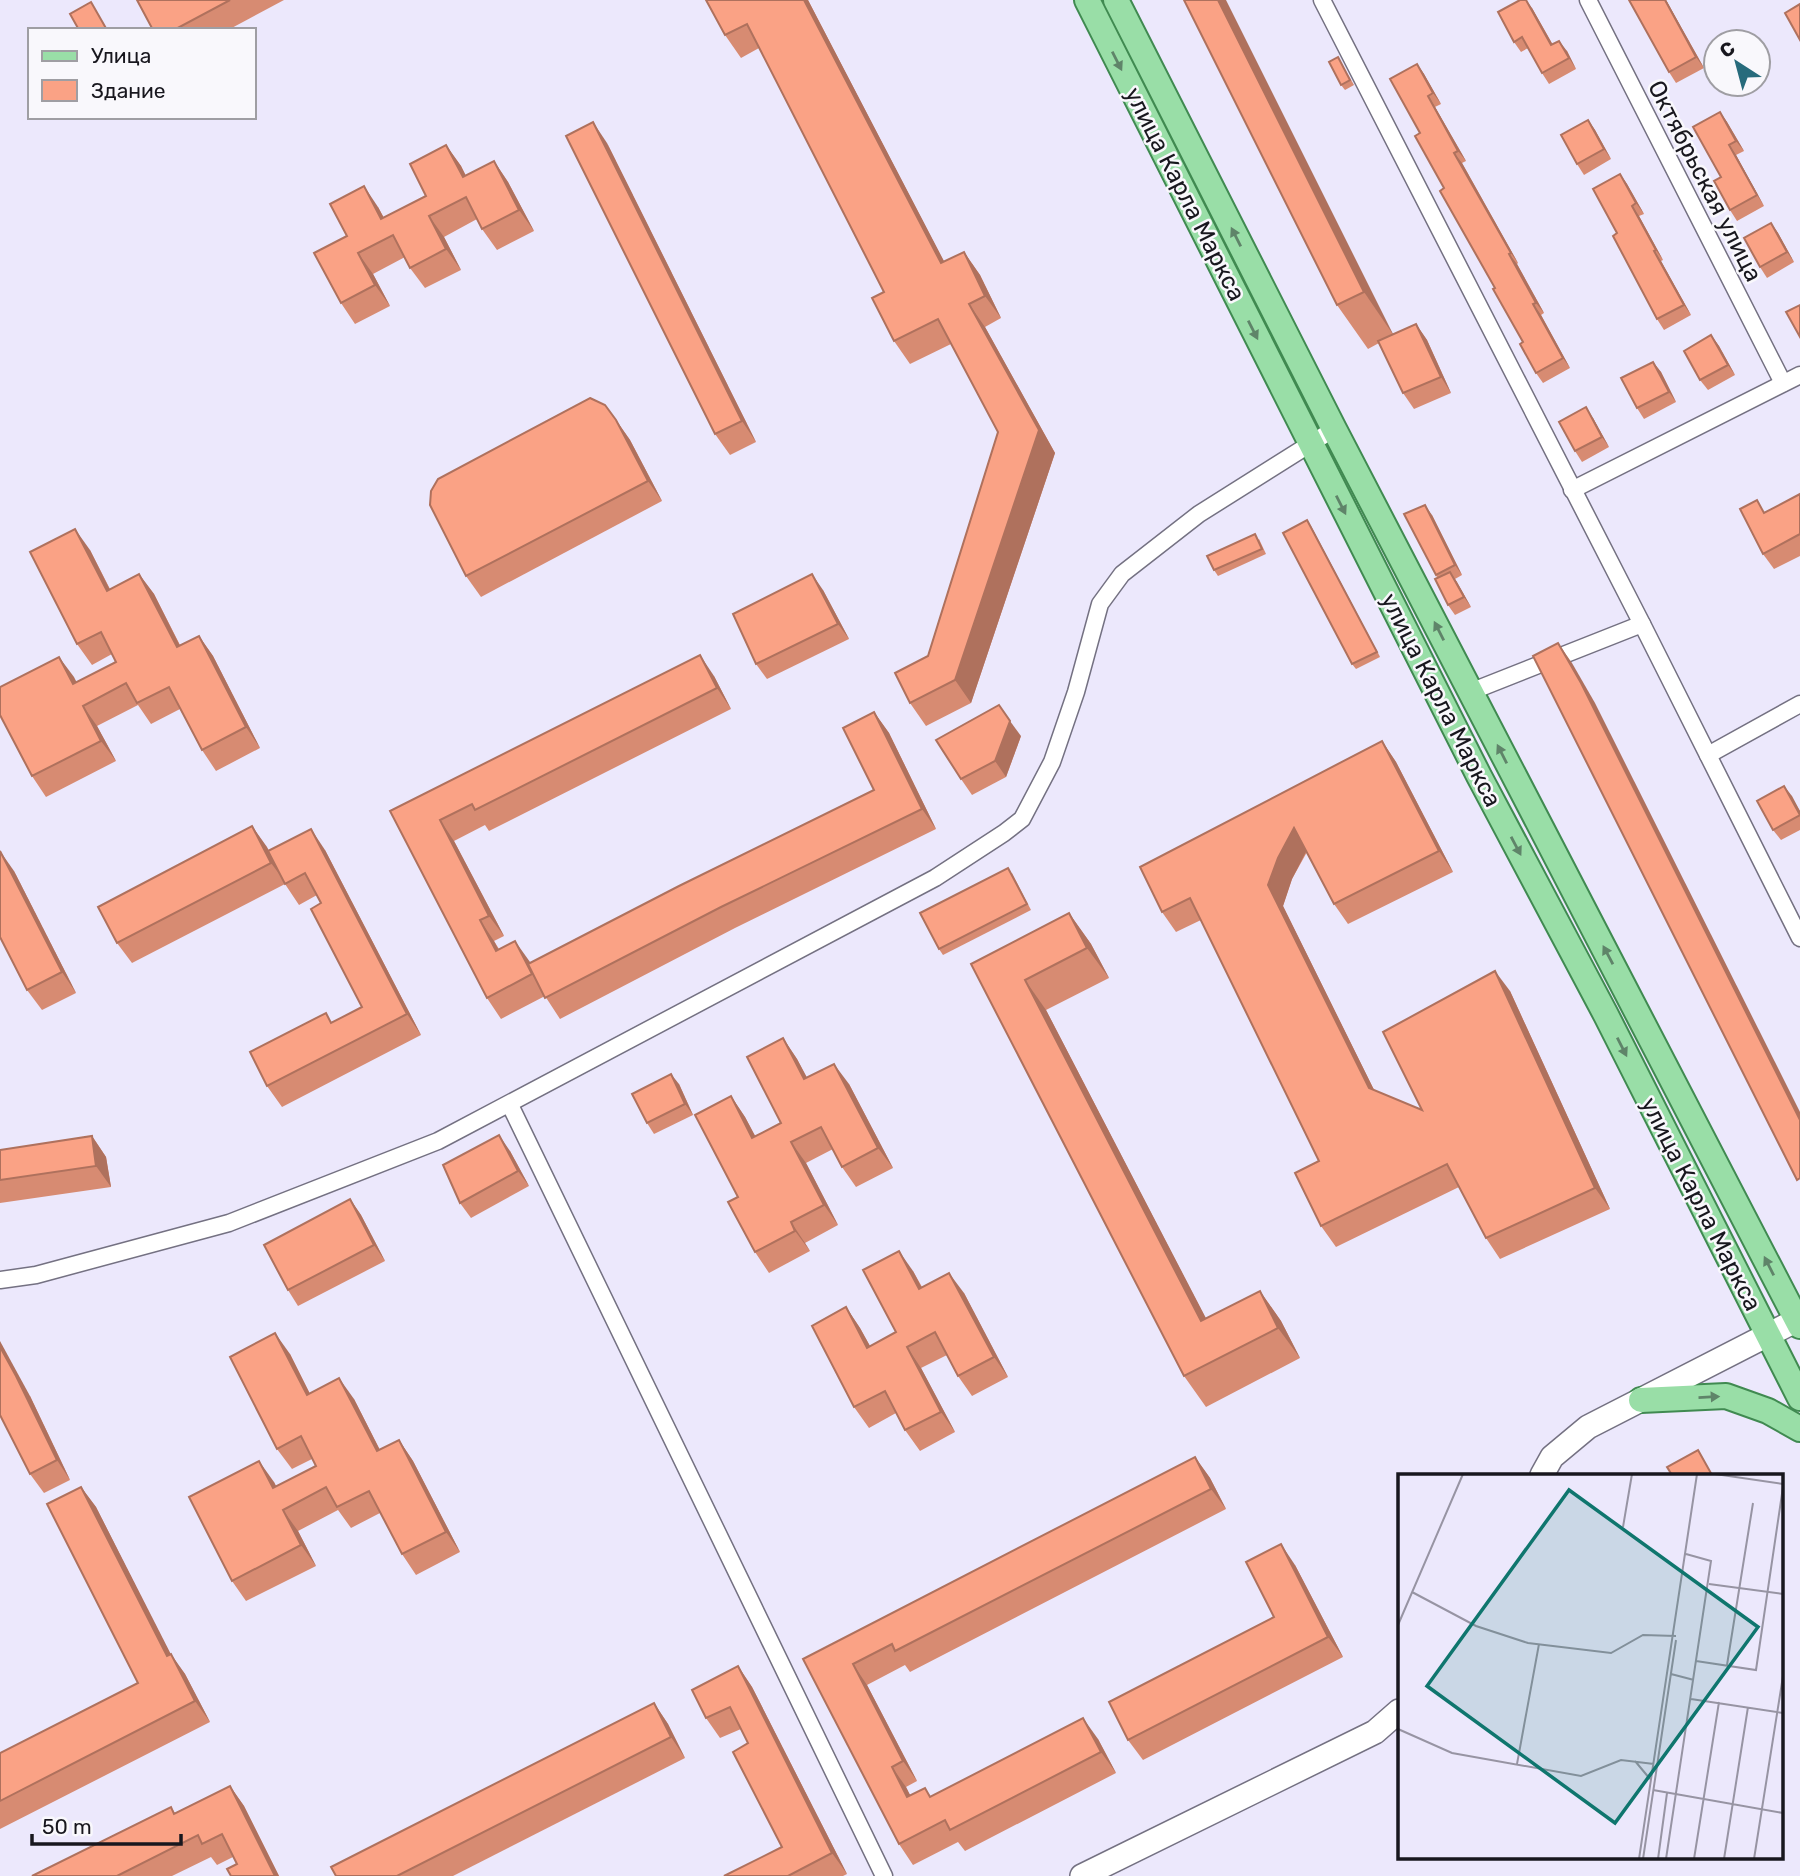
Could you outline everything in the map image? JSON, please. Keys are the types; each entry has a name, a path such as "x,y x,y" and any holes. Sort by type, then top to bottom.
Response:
{"main road":[{"name":"улица Карла Маркса","path":"1087,0 1479,776 1612,1028 1800,1398"},
{"name":"улица Карла Маркса","path":"1116,0 1334,429 1798,1323"},
{"path":"1641,1400 1726,1396 1768,1410 1800,1429"}],"street":[{"path":"1322,0 1800,938"},
{"name":"Октябрьская улица","path":"1588,0 1783,383"},
{"path":"1572,489 1800,374"},
{"path":"0,1280 36,1275 229,1223 438,1141 935,878 1022,819 1047,773 1076,692 1100,604 1122,574 1199,514 1334,429"},
{"path":"1470,692 1642,624"},
{"path":"1708,755 1800,704"},
{"path":"510,1105 884,1876"},
{"path":"1543,1474 1552,1457 1588,1427 1767,1335 1798,1323"},
{"path":"1082,1876 1375,1732 1398,1712"}],"building":[{"path":"137,0 230,0 178,28 152,28"},
{"path":"706,0 804,0 941,263 964,252 985,296 969,304 1039,430 955,680 910,703 895,673 928,656 998,432 938,319 894,341 872,298 884,292 747,24 725,35"},
{"path":"1184,0 1218,0 1364,292 1337,305"},
{"path":"1520,0 1526,0 1551,45 1559,41 1569,58 1542,73 1522,37 1514,42 1498,12"},
{"path":"1629,0 1665,0 1696,57 1669,72"},
{"path":"91,2 106,28 78,28 70,14"},
{"path":"1800,4 1800,40 1785,13"},
{"path":"1338,57 1350,80 1341,85 1329,62"},
{"path":"1417,64 1433,93 1428,96 1458,151 1454,153 1511,253 1509,254 1536,303 1533,304 1563,358 1536,373 1520,344 1523,342 1493,289 1495,288 1440,191 1444,188 1415,136 1420,133 1390,79"},
{"path":"1720,112 1736,141 1729,145 1757,195 1730,210 1714,181 1721,177 1693,127"},
{"path":"1588,120 1604,149 1577,164 1561,135"},
{"path":"593,122 742,421 715,434 566,136"},
{"path":"446,145 463,177 494,161 519,210 482,229 466,197 429,216 446,249 410,268 393,235 358,253 375,285 341,303 314,253 347,236 330,204 364,186 381,219 426,196 410,164"},
{"path":"1620,174 1636,203 1632,206 1684,305 1657,319 1613,236 1617,233 1593,189"},
{"path":"1771,223 1787,252 1760,267 1744,238"},
{"path":"1800,305 1800,337 1786,312"},
{"path":"1416,324 1441,377 1403,393 1378,341"},
{"path":"1711,335 1728,365 1700,380 1684,351"},
{"path":"1653,362 1669,392 1637,408 1621,378"},
{"path":"590,398 605,405 616,420 648,481 466,576 430,505 431,491 438,479"},
{"path":"1586,407 1602,437 1575,451 1559,422"},
{"path":"1800,494 1800,534 1763,554 1740,509 1757,500 1764,513"},
{"path":"1425,505 1455,565 1436,575 1404,514"},
{"path":"1307,520 1377,652 1352,664 1283,533"},
{"path":"75,529 107,591 139,574 177,647 199,636 246,727 202,750 169,687 137,703 126,683 83,706 101,741 32,776 0,715 0,687 59,657 73,684 116,662 101,632 77,644 30,552"},
{"path":"1255,534 1262,549 1214,570 1207,556"},
{"path":"1450,572 1464,597 1448,605 1435,579"},
{"path":"812,574 838,624 756,664 733,614"},
{"path":"1558,643 1581,683 1800,1120 1800,1178 1797,1180 1533,656"},
{"path":"700,655 717,688 475,810 472,804 440,820 489,916 480,920 496,951 515,941 532,974 487,998 390,811"},
{"path":"999,705 1010,721 995,761 961,779 936,740"},
{"path":"874,712 922,809 721,907 545,998 528,964 874,790 843,728"},
{"path":"1382,741 1439,851 1334,904 1294,828 1278,858 1268,885 1369,1088 1422,1110 1383,1032 1495,971 1595,1188 1486,1238 1447,1164 1321,1226 1295,1173 1319,1161 1190,898 1162,912 1140,867"},
{"path":"1784,786 1800,815 1773,830 1757,801"},
{"path":"252,826 271,863 117,943 98,907"},
{"path":"311,829 407,1014 267,1086 250,1052 326,1013 331,1023 362,1007 311,909 321,903 305,873 285,884 268,851"},
{"path":"0,851 62,972 27,990 0,937"},
{"path":"1008,868 1027,904 939,949 920,913"},
{"path":"1069,913 1087,948 1025,980 1201,1321 1260,1291 1278,1328 1184,1376 971,964"},
{"path":"783,1038 804,1079 834,1064 878,1148 842,1167 821,1127 791,1142 824,1205 791,1222 795,1231 755,1252 728,1202 738,1197 695,1115 731,1096 752,1138 781,1123 747,1057"},
{"path":"671,1074 685,1104 647,1123 632,1094"},
{"path":"499,1135 518,1171 460,1203 443,1165"},
{"path":"92,1136 96,1166 0,1180 0,1150"},
{"path":"350,1199 374,1245 288,1290 264,1245"},
{"path":"899,1251 919,1289 949,1273 994,1357 958,1376 935,1332 907,1347 941,1412 905,1430 885,1391 854,1407 812,1326 846,1307 867,1348 896,1332 863,1270"},
{"path":"275,1333 307,1395 339,1378 377,1451 399,1440 446,1532 402,1554 369,1491 337,1507 326,1487 283,1510 301,1545 232,1581 189,1497 259,1461 273,1488 316,1466 301,1436 277,1449 230,1357"},
{"path":"0,1347 57,1460 30,1474 0,1415"},
{"path":"1698,1450 1711,1474 1671,1474 1667,1467"},
{"path":"1195,1457 1211,1489 895,1651 892,1644 853,1664 903,1761 892,1767 907,1797 925,1788 930,1797 1083,1718 1101,1752 950,1830 945,1820 899,1844 803,1659"},
{"path":"81,1487 167,1656 171,1654 195,1701 0,1801 0,1753 138,1683 47,1504"},
{"path":"1281,1544 1328,1637 1128,1740 1109,1702 1274,1617 1246,1562"},
{"path":"738,1666 832,1853 788,1876 724,1876 782,1847 733,1752 748,1743 730,1707 706,1718 692,1690"},
{"path":"654,1703 671,1737 397,1876 336,1876 331,1867"},
{"path":"230,1786 275,1876 231,1876 227,1869 237,1864 222,1834 202,1844 198,1835 117,1876 32,1876 171,1807 174,1814"}]}
